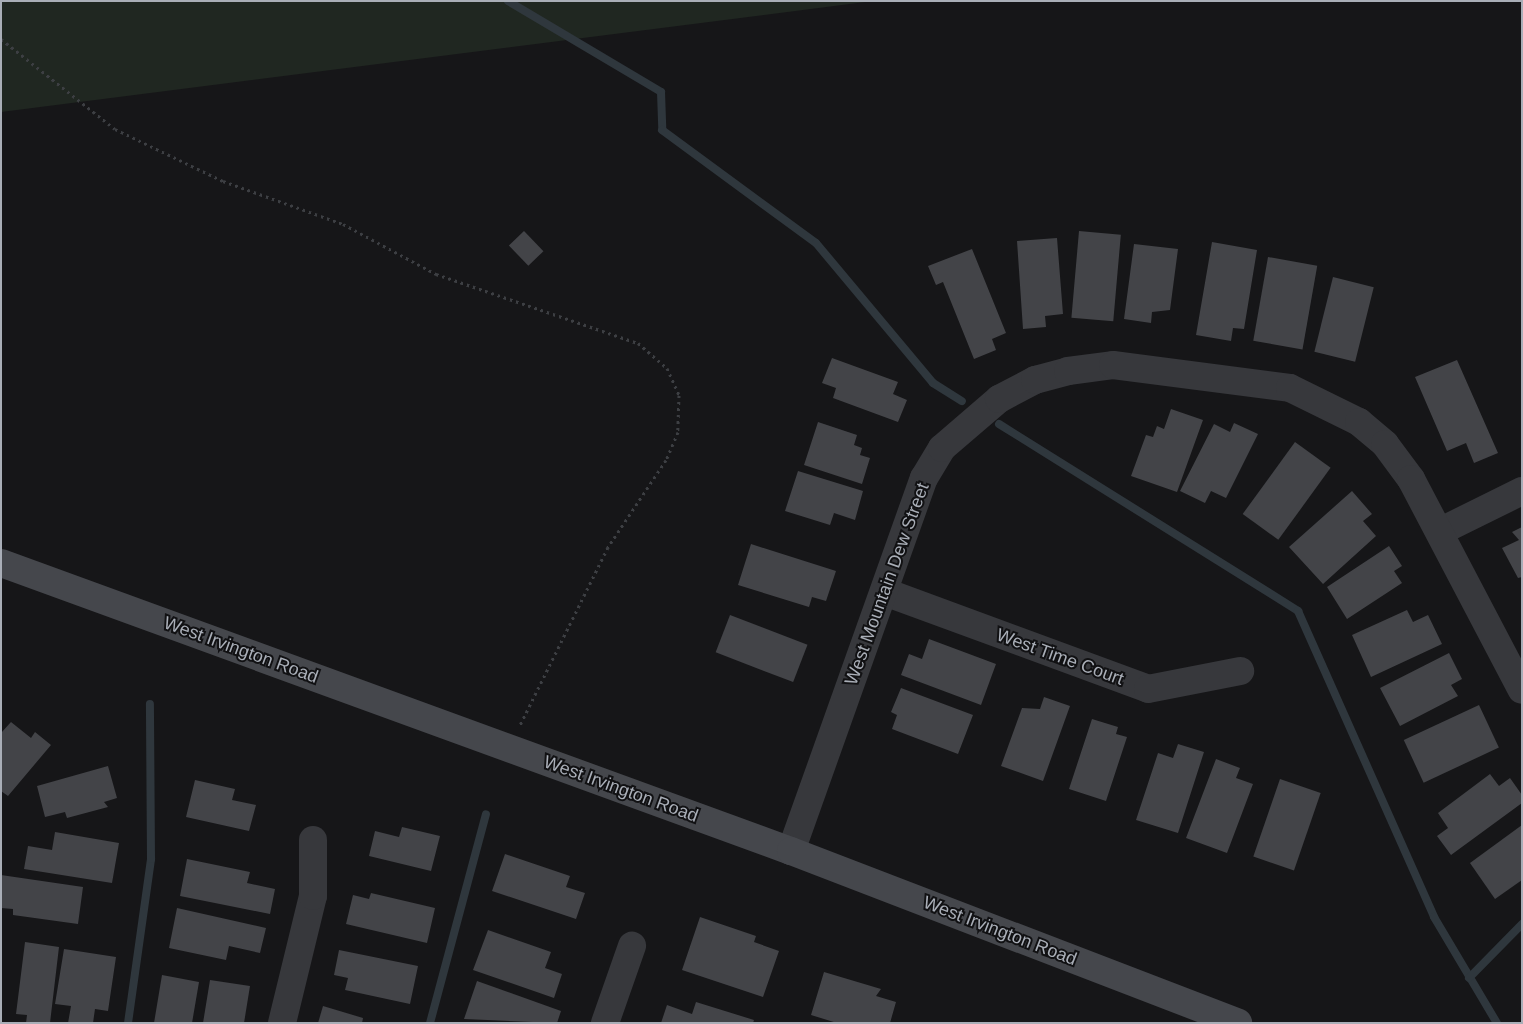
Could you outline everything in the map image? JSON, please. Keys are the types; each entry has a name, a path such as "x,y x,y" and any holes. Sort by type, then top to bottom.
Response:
{"main road":[{"name":"West Irvington Road","path":"1,563 791,851 1238,1023"}],"street":[{"name":"West Mountain Dew Street","path":"791,851 885,592 924,478 964,426 999,398 1035,380 1113,365 1290,388 1335,408 1384,444 1441,531 1522,690"},
{"path":"1441,531 1522,491"},
{"name":"West Time Court","path":"885,592 1148,689 1240,671"},
{"path":"282,1023 314,896 312,840"},
{"path":"605,1023 632,946"}],"path":[{"path":"1,39 115,129 223,181 344,224 436,274 638,343 667,368 679,395 675,439 666,460 608,547 508,748"}],"shaded area":[{"path":"1,1 873,1 1,112"}],"building":[{"path":"524,231 543,251 528,266 509,246"},
{"path":"1079,231 1121,235 1113,321 1071,318"},
{"path":"1057,238 1063,314 1045,316 1046,327 1023,329 1017,241"},
{"path":"1212,242 1257,250 1244,329 1233,328 1231,341 1196,335"},
{"path":"1134,244 1178,249 1170,310 1152,312 1151,323 1124,319"},
{"path":"972,249 1006,333 992,339 996,350 974,359 943,282 936,285 928,266"},
{"path":"1268,257 1317,266 1302,349 1253,341"},
{"path":"1333,277 1374,287 1355,362 1314,352"},
{"path":"832,358 898,382 893,394 907,400 898,422 833,398 836,388 822,383"},
{"path":"1457,360 1498,453 1474,463 1466,443 1447,451 1415,377"},
{"path":"1171,409 1203,420 1177,492 1131,476 1146,435 1153,437 1157,426 1164,429"},
{"path":"818,422 857,435 854,445 862,448 860,455 870,458 862,484 804,465"},
{"path":"1234,423 1258,434 1226,498 1211,491 1205,503 1180,491 1214,424 1230,432"},
{"path":"1295,442 1331,468 1278,540 1243,514"},
{"path":"798,471 863,491 855,520 834,513 830,525 785,511"},
{"path":"1352,491 1372,514 1363,521 1376,536 1323,584 1289,547"},
{"path":"1522,527 1522,577 1518,578 1502,548 1519,540 1512,532"},
{"path":"751,544 836,571 826,601 812,597 809,607 738,585"},
{"path":"1389,546 1402,566 1394,571 1402,583 1347,619 1327,587"},
{"path":"1407,610 1413,622 1428,615 1442,644 1371,677 1352,635"},
{"path":"730,615 807,645 793,682 716,652"},
{"path":"929,639 996,664 981,705 901,675 909,654 922,659"},
{"path":"1449,653 1462,679 1451,685 1458,696 1400,726 1380,688"},
{"path":"901,688 973,715 958,754 892,729 897,715 891,712"},
{"path":"1044,697 1070,706 1043,781 1001,766 1022,708 1040,709"},
{"path":"1479,705 1499,748 1424,783 1404,740"},
{"path":"1092,719 1118,727 1116,734 1127,737 1106,801 1069,789"},
{"path":"11,722 31,738 35,732 51,745 8,796 1,791 1,733"},
{"path":"1178,744 1204,752 1178,833 1136,820 1158,753 1173,758"},
{"path":"1216,759 1240,768 1236,778 1253,784 1227,853 1186,838"},
{"path":"108,766 117,798 104,802 108,807 67,818 65,812 45,817 37,786"},
{"path":"1490,774 1499,786 1510,778 1522,795 1522,803 1451,855 1437,836 1448,828 1438,813"},
{"path":"1280,779 1321,793 1294,871 1253,857"},
{"path":"195,780 235,789 232,800 256,805 249,831 186,817"},
{"path":"1522,825 1522,880 1495,899 1470,863"},
{"path":"402,827 440,836 431,871 369,856 375,831 399,837"},
{"path":"55,832 119,843 112,883 24,869 28,846 52,850"},
{"path":"505,854 570,876 566,887 585,893 576,919 492,891"},
{"path":"187,859 250,872 247,883 275,889 270,914 180,896"},
{"path":"1,875 83,887 78,924 13,915 13,909 1,908"},
{"path":"371,893 435,908 427,943 346,924 353,895 369,899"},
{"path":"177,908 266,928 260,953 229,946 226,960 169,948"},
{"path":"700,917 756,936 754,942 779,951 763,997 682,970"},
{"path":"488,930 551,952 545,968 562,974 554,998 473,970"},
{"path":"25,942 59,947 50,1023 26,1023 27,1015 16,1014"},
{"path":"64,949 116,957 108,1011 95,1009 93,1023 68,1023 71,1006 55,1004"},
{"path":"339,950 418,966 410,1004 345,990 348,978 334,975"},
{"path":"824,972 881,989 876,996 896,1002 890,1023 837,1023 811,1015"},
{"path":"162,975 199,982 192,1023 154,1023"},
{"path":"210,980 250,986 244,1023 203,1023"},
{"path":"477,981 561,1011 557,1023 464,1019"},
{"path":"696,1002 754,1020 753,1023 661,1023 667,1005 692,1014"},
{"path":"323,1006 363,1018 362,1023 318,1023"}],"waterway":[{"path":"508,1 661,92 662,130 816,243 933,383 962,401"},
{"path":"999,424 1298,611 1434,917 1497,1023"},
{"path":"128,1023 151,859 150,704"},
{"path":"430,1023 486,814"},
{"path":"1469,978 1522,924"}]}
